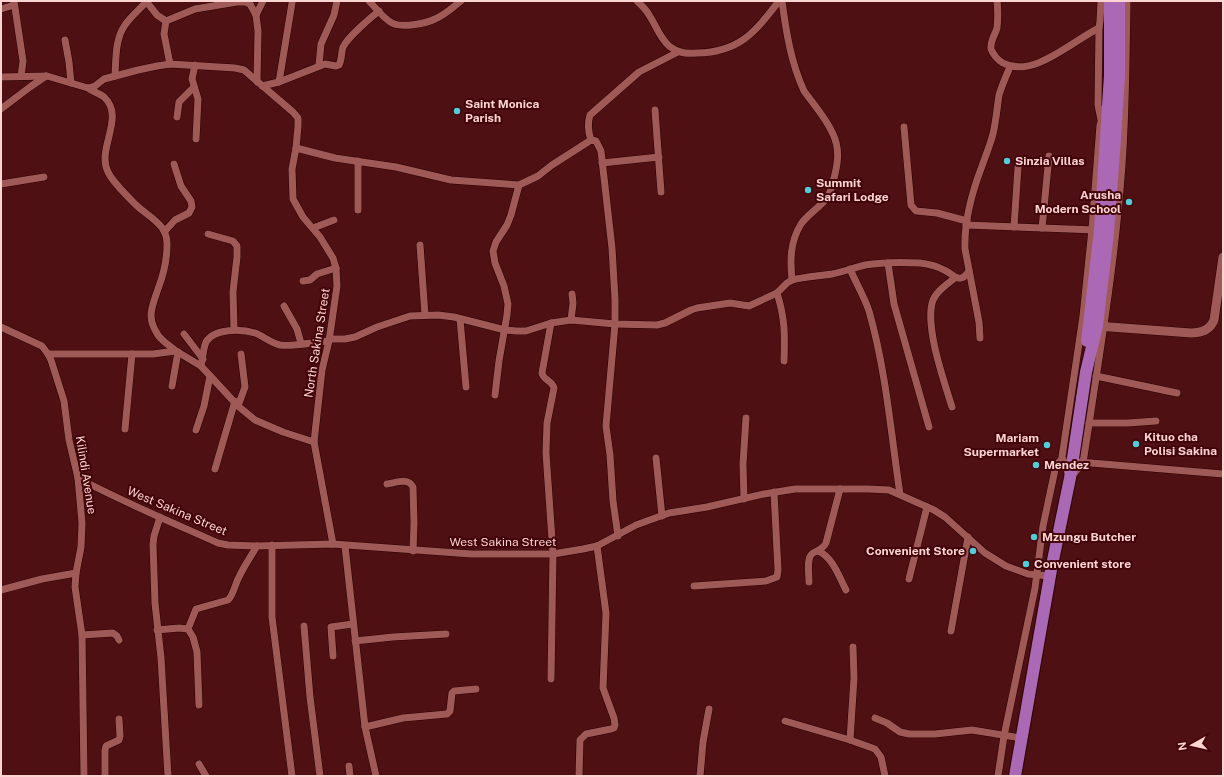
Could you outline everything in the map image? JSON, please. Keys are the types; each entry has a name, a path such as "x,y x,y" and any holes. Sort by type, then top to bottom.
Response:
{"highway":[{"path":"1015,776 1050,576 1091,374 1090,340 1096,230 1110,75 1110,1"},
{"path":"1090,340 1105,327 1108,233 1119,76 1120,1"}],"street":[{"path":"115,76 116,49 119,36 125,25 146,1 157,15 166,21"},
{"path":"256,15 262,1"},
{"path":"319,65 321,44 334,15 337,1"},
{"path":"369,1 393,24 400,26 435,19 461,1"},
{"path":"448,1 449,10"},
{"path":"637,1 650,15 662,38 668,45 678,52 687,54 706,53 728,48 739,43 754,31 779,1"},
{"path":"779,1 801,86 831,130 836,142 838,155 830,193 802,224 795,240 790,257 792,280"},
{"path":"998,1 996,30 992,41 992,49 1000,61 1010,66 1029,65 1045,60 1099,28"},
{"path":"1073,461 1083,316 1096,230 1101,120 1098,105 1099,28 1101,1"},
{"path":"1073,461 1089,423 1091,374 1105,327 1122,166 1125,118 1127,1"},
{"path":"166,21 195,9 237,2 246,2 250,4 256,15 258,31 260,84 279,82 319,65 339,65 343,47 364,23 379,11"},
{"path":"1,9 14,3 22,50 22,76"},
{"path":"279,82 292,3"},
{"path":"166,21 164,34 170,64"},
{"path":"65,40 71,83"},
{"path":"618,536 606,426 615,324 612,248 601,151 599,145 591,140 588,131 588,122 590,115 639,72 678,52"},
{"name":"North Sakina Street","path":"88,88 95,86 104,79 138,70 170,64 235,68 244,70 298,118 296,148 292,169 293,199 303,217 313,228 333,258 336,268 337,286 329,340 322,370 314,442 332,544"},
{"path":"195,65 192,79 198,99 196,139"},
{"path":"980,338 979,322 965,249 966,223 976,182 988,152 993,134 1002,86 1010,66"},
{"path":"1,109 46,76"},
{"path":"1,77 46,76 88,88 105,98 111,108 112,124 104,158 108,174 135,204 165,231 167,236 165,261 159,288 150,314 152,324 159,336 177,351 202,362"},
{"path":"177,117 179,102 194,87"},
{"path":"1101,120 1107,107"},
{"path":"655,110 661,192"},
{"path":"904,127 911,205 916,211 937,213 966,223 1014,227 1096,230"},
{"path":"296,148 335,158 396,167 451,180 519,185 538,176 552,165 591,140"},
{"path":"1042,228 1049,156"},
{"path":"602,163 659,157"},
{"path":"358,161 358,210"},
{"path":"165,231 175,220 189,213 192,208 191,201 181,186 174,164"},
{"path":"1014,227 1018,167"},
{"path":"1,184 44,177"},
{"path":"495,395 499,362 508,315 507,298 495,263 493,251 496,242 507,225 511,215 519,185"},
{"path":"313,228 334,220"},
{"path":"208,234 233,241 236,246 237,257 234,292 234,330"},
{"path":"420,245 425,315"},
{"path":"1105,327 1191,333 1207,329 1214,320 1223,257"},
{"path":"202,362 205,346 211,336 221,332 234,330 254,333 281,345 350,339 377,326 410,316 425,315 460,319 505,330 526,331 571,320 615,324 657,325 665,323 691,310 730,303 749,306 777,293 792,280 829,274 866,265 888,263 922,263 945,270 955,278 963,278 969,272"},
{"path":"888,263 894,304 929,427"},
{"path":"303,281 310,280 317,274 336,268"},
{"path":"850,269 865,301 871,323 886,401 900,494"},
{"path":"952,407 937,355 932,327 932,310 933,301 936,294 955,278"},
{"path":"777,293 782,310 785,330 784,361"},
{"path":"571,320 573,303 572,294"},
{"path":"284,306 297,329 301,343"},
{"path":"460,319 466,387"},
{"path":"550,679 553,554 546,453 547,423 554,388 553,384 543,377 542,373 551,324"},
{"path":"1,327 42,346 48,354 153,354 177,351"},
{"path":"184,334 210,376 223,391 255,420 283,432 314,442"},
{"path":"172,386 177,351"},
{"name":"Kilindi Avenue","path":"48,354 64,401 69,440 78,478 82,523 81,547 76,573 77,602 82,635 84,776"},
{"path":"125,429 132,354"},
{"path":"215,469 237,404 245,387 241,354"},
{"path":"1091,374 1177,393"},
{"path":"196,430 204,406 210,376"},
{"path":"744,499 743,464 746,418"},
{"path":"1089,423 1156,421"},
{"path":"656,458 662,516"},
{"path":"998,776 1004,736 1020,666 1043,526 1056,465 1073,461 1223,474"},
{"name":"West Sakina Street","path":"78,478 98,489 218,543 228,545 257,546 332,544 471,554 553,554 583,549 597,546 636,526 662,516 774,492 794,489 889,490 945,517 996,561 1017,571 1028,574 1050,576"},
{"path":"386,484 406,481 411,483 414,509 413,551"},
{"path":"809,582 809,558 826,543 840,490"},
{"path":"694,586 766,581 777,577 778,570 774,492"},
{"path":"909,579 927,507"},
{"path":"160,517 153,544 157,630 161,658 168,776"},
{"path":"951,631 968,537"},
{"path":"272,545 272,617 292,776"},
{"path":"188,629 196,609 228,600 232,596 234,587 242,570 257,546"},
{"path":"345,546 365,727 376,776"},
{"path":"578,776 580,740 586,734 612,729 615,725 614,718 603,688 606,613 597,546"},
{"path":"818,551 827,556 846,590"},
{"path":"1,590 76,573"},
{"path":"333,656 331,627 353,624"},
{"path":"304,626 310,697 320,776"},
{"path":"157,630 179,628 188,629"},
{"path":"188,629 193,637 197,652 199,705"},
{"path":"82,635 113,633 119,640"},
{"path":"355,641 393,636 446,634"},
{"path":"850,740 854,678 853,647"},
{"path":"365,727 403,718 447,714 450,711 452,693 454,691 476,689"},
{"path":"700,776 703,742 709,709"},
{"path":"874,718 888,723 900,732 909,734 935,734 972,730 1021,738"},
{"path":"105,776 105,750 106,746 119,740 119,719"},
{"path":"785,721 875,749 881,757 885,776"},
{"path":"199,764 206,776"},
{"path":"349,766 350,776"}],"place":[{"name":"Saint Monica Parish","path":"457,111"},
{"name":"Sinzia Villas","path":"1007,161"},
{"name":"Summit Safari Lodge","path":"808,190"},
{"name":"Arusha Modern School","path":"1129,202"},
{"name":"Kituo cha Polisi Sakina","path":"1136,444"},
{"name":"Mariam Supermarket","path":"1047,445"},
{"name":"Mendez","path":"1036,465"},
{"name":"Mzungu Butcher","path":"1034,537"},
{"name":"Convenient Store","path":"973,551"},
{"name":"Convenient store","path":"1026,564"}]}
